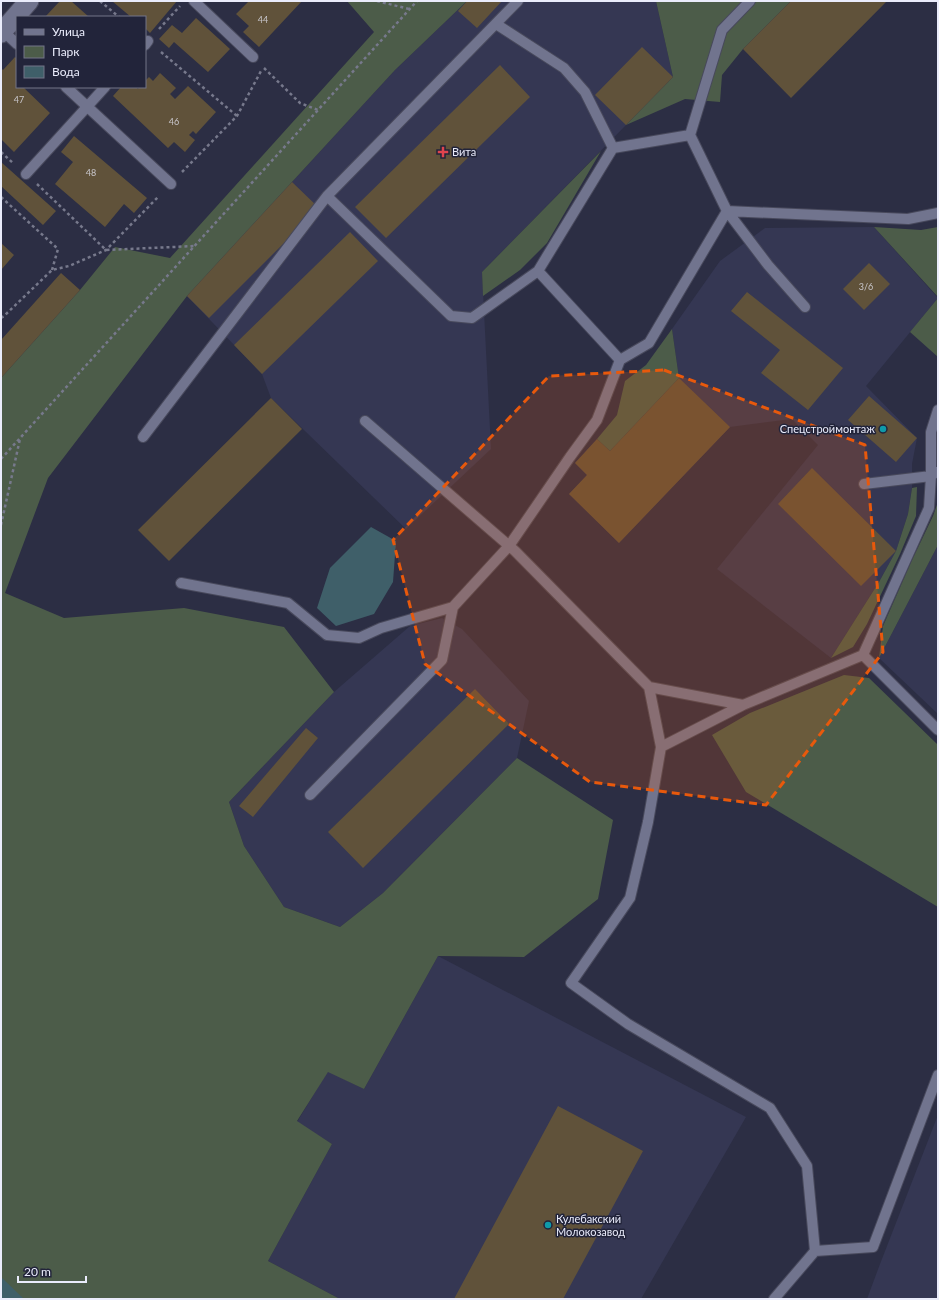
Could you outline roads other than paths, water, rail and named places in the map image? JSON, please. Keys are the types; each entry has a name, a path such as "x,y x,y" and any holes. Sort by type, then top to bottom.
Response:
{"street":[{"path":"2,31 29,1"}],"lane":[{"path":"194,1 253,57"},
{"path":"143,436 327,196 518,1"},
{"path":"750,1 722,30 690,135 727,211 768,265 805,307"},
{"path":"496,24 564,68 585,92 613,148"},
{"path":"2,31 16,43"},
{"path":"67,88 171,184"},
{"path":"26,174 104,88"},
{"path":"327,196 451,316 472,318 538,271 613,148 690,135"},
{"path":"727,211 908,219 938,213"},
{"path":"310,795 442,660 453,607 509,546 597,420 620,360 649,343 727,211"},
{"path":"538,271 620,360"},
{"path":"661,747 743,705 863,655 929,508 935,473 931,432 938,410"},
{"path":"365,421 509,546 649,687 661,747 648,822 630,898 571,983 628,1024 770,1108 807,1166 815,1251"},
{"path":"864,484 935,473"},
{"path":"180,583 288,603 327,635 359,638 381,628 453,607"},
{"path":"863,655 938,730"},
{"path":"649,687 743,705"},
{"path":"774,1299 815,1251 873,1247 938,1075"}],"water":[{"path":"371,527 396,541 393,582 374,614 336,626 317,608 330,568"},
{"path":"1,1277 24,1299 1,1299"}],"place":[{"name":"Вита","path":"443,152"},
{"name":"Спецстроймонтаж","path":"883,429"},
{"name":"Кулебакский Молокозавод","path":"548,1225"}]}
